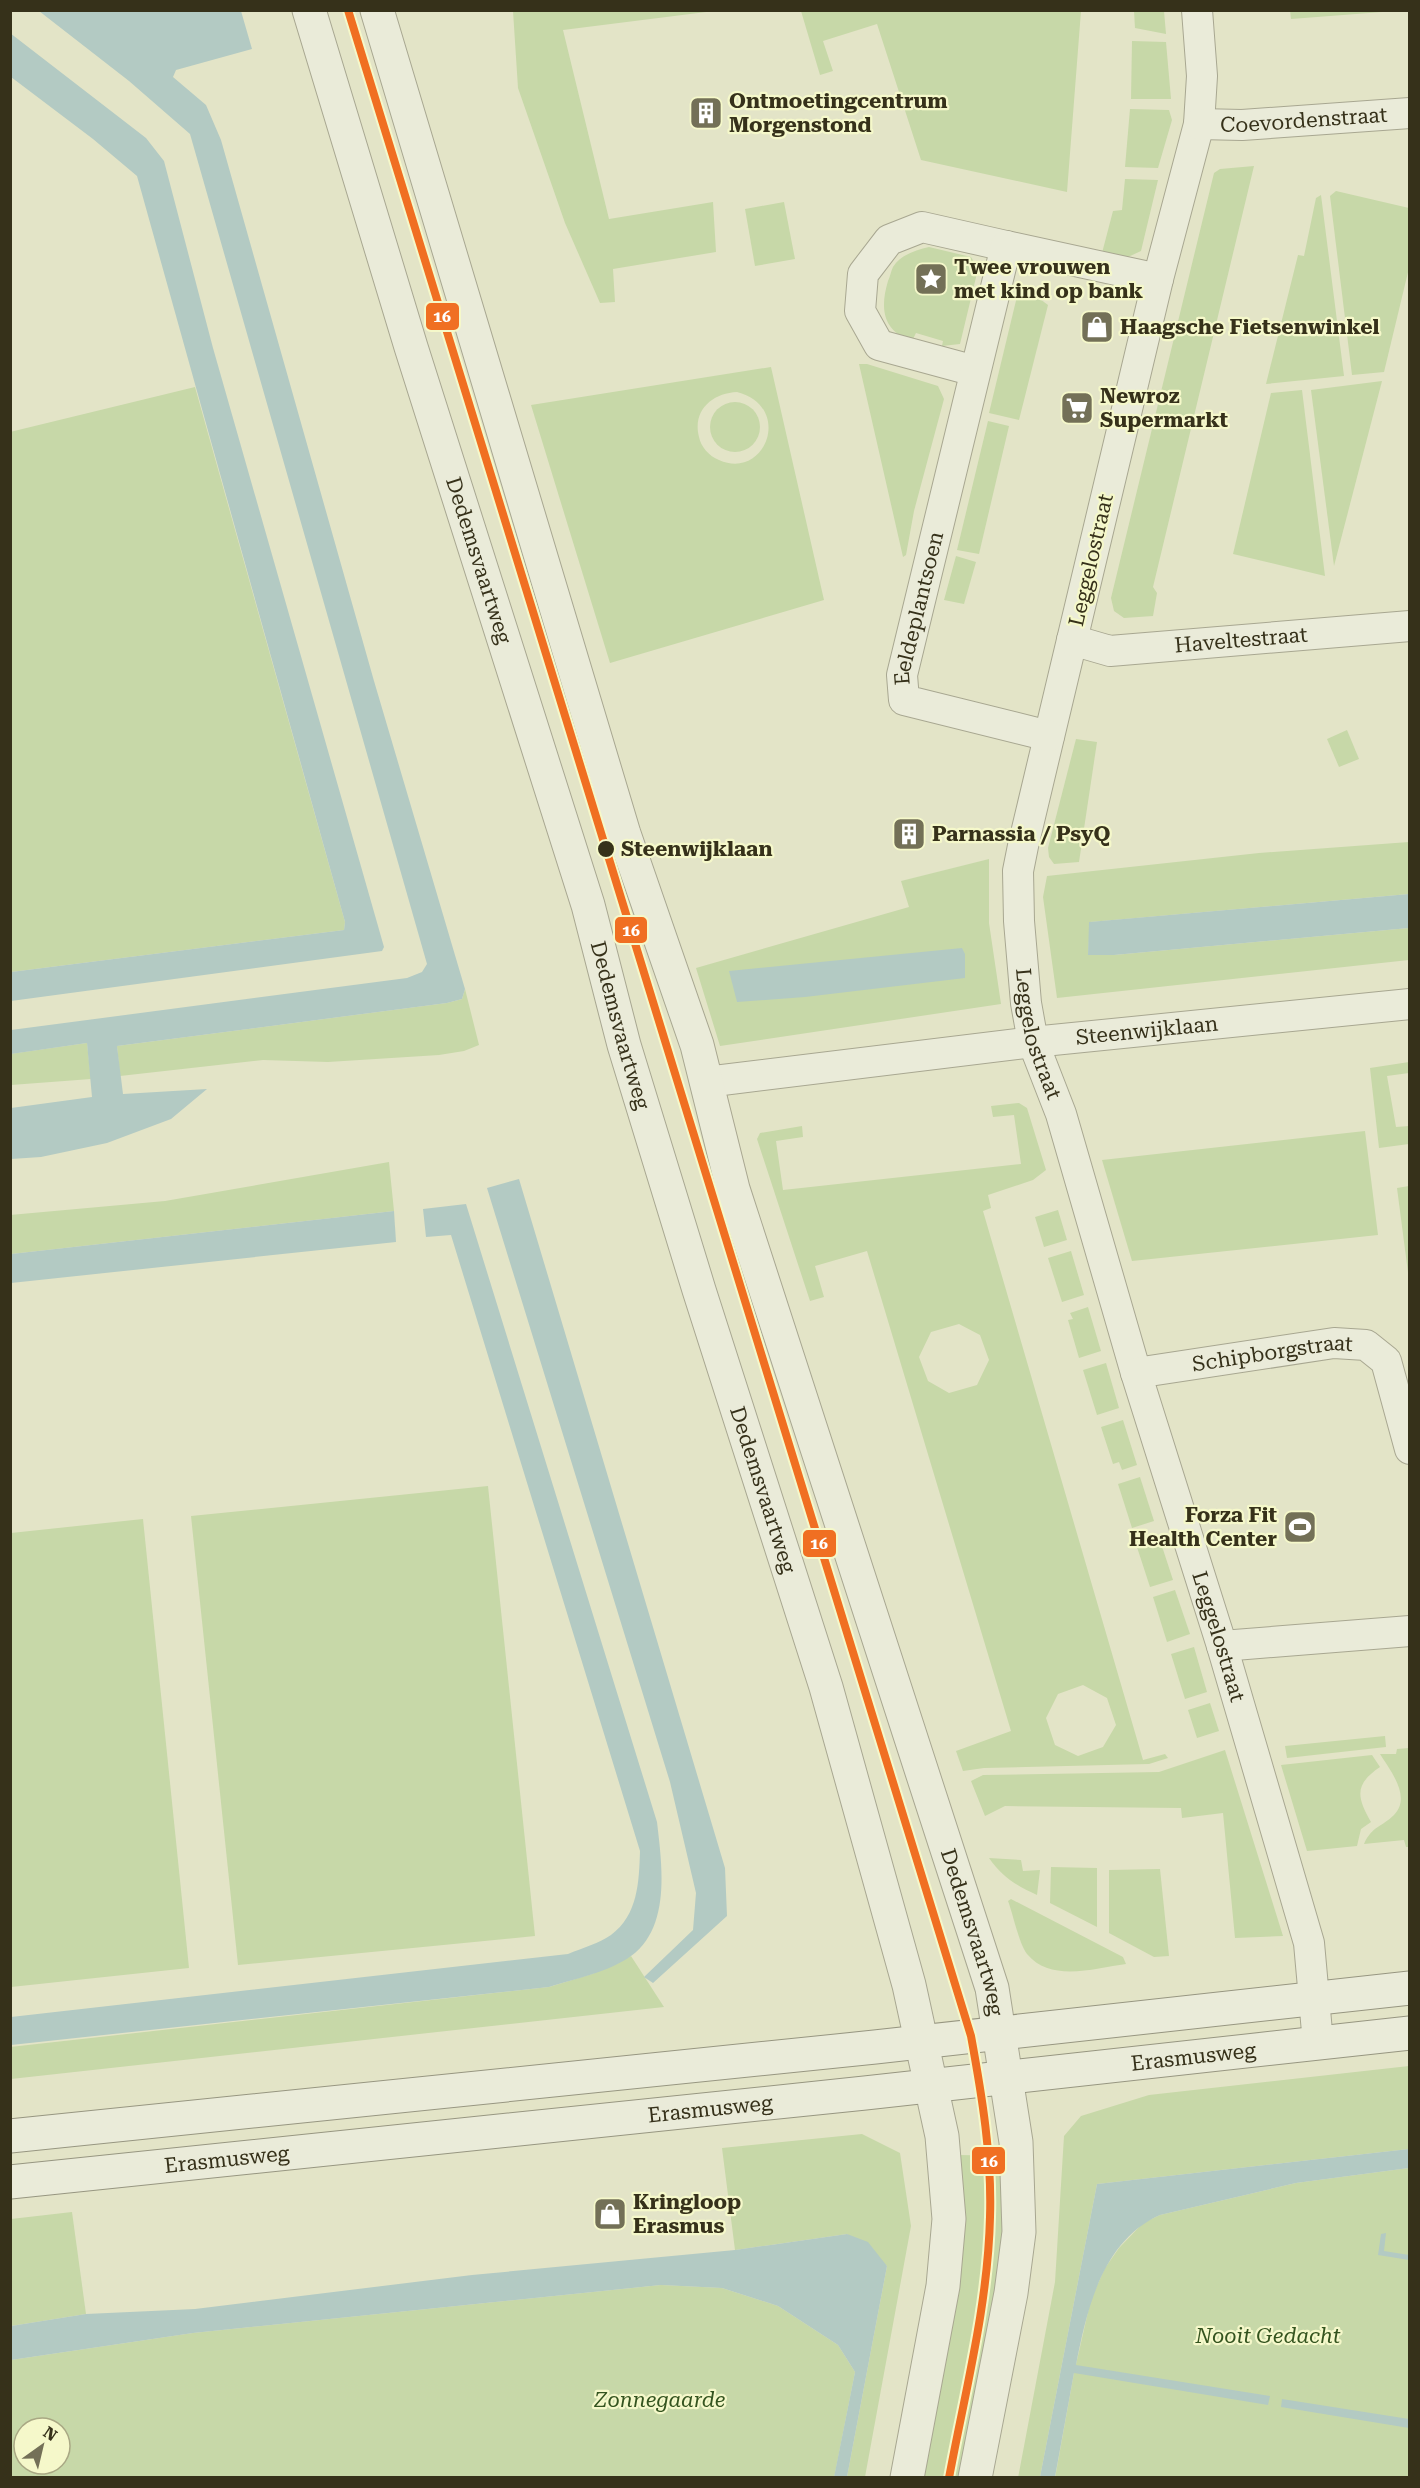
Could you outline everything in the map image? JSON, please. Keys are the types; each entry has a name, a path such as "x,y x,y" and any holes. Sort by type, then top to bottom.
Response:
{"street":[{"name":"Dedemsvaartweg","path":"309,10 411,347 588,905 624,1045 699,1290 826,1687 923,2042 944,2150 949,2220 943,2286 907,2478"},
{"name":"Dedemsvaartweg","path":"378,10 624,834 697,1045 733,1188 992,1988 1016,2142 1018,2232 1011,2293 975,2478"},
{"name":"Leggelostraat","path":"1197,10 1202,76 1199,124 1158,279 1018,871 1020,933 1026,1003 1033,1042 1061,1114 1136,1373 1222,1646 1309,1943 1318,2043"},
{"name":"Coevordenstraat","path":"1199,124 1242,125 1410,113"},
{"path":"975,371 879,345 860,312 863,274 889,240 922,228 1158,279"},
{"name":"Eeldeplantsoen","path":"1006,246 902,675 904,700 1049,736"},
{"name":"Haveltestraat","path":"1072,640 1110,651 1410,626"},
{"name":"Steenwijklaan","path":"706,1082 1033,1042 1410,1004"},
{"name":"Schipborgstraat","path":"1136,1373 1335,1343 1366,1345 1386,1361 1410,1449"},
{"path":"1222,1646 1410,1631"},
{"name":"Erasmusweg","path":"10,2136 923,2042 1410,1988"},
{"name":"Erasmusweg","path":"10,2182 932,2086 1410,2033"}],"green space":[{"path":"1290,10 1395,10 1395,11 1291,19"},
{"path":"513,11 714,11 563,30 609,219 713,202 716,252 613,269 615,302 600,303 565,223 518,88"},
{"path":"801,11 1081,11 1067,192 921,160 877,24 823,41 833,71 820,75"},
{"path":"1134,11 1164,11 1166,34 1135,28"},
{"path":"1132,41 1166,42 1171,99 1131,99"},
{"path":"1130,109 1169,110 1172,120 1158,168 1125,167"},
{"path":"1254,166 1153,587 1157,593 1153,616 1124,618 1114,611 1111,598 1214,173 1220,169"},
{"path":"1125,179 1158,180 1141,251 1128,257 1102,253 1113,211 1122,210"},
{"path":"1336,191 1409,208 1409,268 1384,372 1352,375 1330,196"},
{"path":"1321,195 1344,376 1266,384 1298,255 1304,256 1316,198"},
{"path":"784,202 795,259 755,266 745,209"},
{"path":"929,247 971,257 978,269 960,344 942,346 943,341 916,333 912,341 894,331 886,317 884,300 893,267 904,256"},
{"path":"1020,284 1048,305 1019,420 989,413"},
{"path":"859,364 867,364 938,386 944,399 914,511 906,555 903,557"},
{"path":"771,367 824,600 610,663 531,405","holes":["737,392 754,400 765,412 768,426 767,440 760,452 749,460 735,464 719,460 706,451 699,437 698,427 706,405 720,396"]},
{"path":"1382,381 1334,566 1311,390"},
{"path":"195,387 345,922 344,930 11,972 10,432"},
{"path":"1302,390 1325,576 1233,554 1271,393"},
{"path":"735,402 744,404 755,413 760,427 758,436 749,447 735,452 726,450 715,441 710,427 712,418 721,407"},
{"path":"988,421 1009,426 979,554 957,550"},
{"path":"956,556 976,562 964,604 944,600"},
{"path":"1347,730 1359,759 1339,767 1327,739"},
{"path":"1076,739 1097,742 1079,862 1054,864 1049,857 1048,848"},
{"path":"1409,842 1409,894 1090,922 1088,955 1114,955 1409,928 1409,960 1057,998 1043,897 1047,876 1259,853"},
{"path":"989,859 989,923 1001,1004 720,1046 696,968 909,907 901,881"},
{"path":"465,989 479,1045 464,1051 439,1055 328,1062 263,1060 120,1076 117,1046 447,1003 462,999"},
{"path":"87,1043 91,1079 11,1085 10,1054"},
{"path":"1409,1062 1409,1073 1387,1076 1396,1127 1409,1126 1409,1144 1379,1148 1370,1068"},
{"path":"1019,1103 1027,1108 1046,1170 1033,1180 988,1195 991,1208 983,1211 1143,1760 1165,1754 1168,1758 1149,1764 984,1768 963,1771 956,1751 1011,1731 867,1251 815,1266 824,1297 810,1301 757,1139 760,1133 802,1126 803,1137 776,1141 783,1190 1021,1164 1014,1115 993,1117 991,1106","holes":["959,1324 980,1335 989,1360 977,1385 949,1393 928,1381 919,1357 931,1332","1083,1685 1107,1698 1116,1725 1103,1747 1078,1756 1055,1745 1046,1718 1058,1694"]},
{"path":"1365,1131 1378,1235 1132,1261 1102,1160"},
{"path":"389,1162 394,1211 11,1254 10,1215 165,1201"},
{"path":"1409,1186 1410,1280 1397,1188"},
{"path":"1058,1210 1067,1240 1044,1247 1035,1217"},
{"path":"1071,1251 1084,1295 1062,1302 1048,1258"},
{"path":"1088,1307 1101,1351 1079,1358 1068,1320 1073,1319 1070,1313"},
{"path":"1106,1363 1119,1408 1097,1415 1083,1370"},
{"path":"1123,1420 1137,1465 1122,1470 1119,1462 1113,1464 1101,1427"},
{"path":"1140,1477 1154,1521 1132,1528 1118,1484"},
{"path":"488,1486 535,1936 238,1965 191,1516"},
{"path":"143,1519 189,1968 11,1987 11,1533"},
{"path":"1158,1534 1173,1580 1150,1587 1135,1541"},
{"path":"1175,1590 1190,1634 1167,1642 1153,1597"},
{"path":"1194,1647 1207,1692 1185,1699 1171,1654"},
{"path":"1210,1703 1219,1731 1197,1738 1188,1710"},
{"path":"1385,1736 1386,1747 1287,1758 1285,1746"},
{"path":"1409,1748 1409,1847 1406,1847 1404,1840 1364,1844 1374,1830 1394,1815 1401,1800 1398,1784 1380,1754 1396,1754 1397,1749"},
{"path":"1225,1750 1283,1936 1235,1938 1223,1813 1182,1818 1181,1808 1005,1806 985,1816 971,1781 983,1775 1159,1772"},
{"path":"1372,1755 1380,1767 1366,1779 1360,1791 1363,1805 1371,1822 1361,1829 1357,1846 1307,1851 1281,1765"},
{"path":"989,1858 1021,1860 1023,1871 1040,1870 1037,1895 1010,1880"},
{"path":"1051,1867 1097,1868 1097,1927 1050,1903"},
{"path":"1160,1869 1169,1956 1154,1957 1109,1933 1109,1870"},
{"path":"1011,1899 1123,1957 1126,1964 1061,1971 1037,1963 1027,1954 1021,1943 1008,1901"},
{"path":"631,1956 664,2007 11,2079 10,2047 549,1987 592,1974"},
{"path":"1409,2066 1409,2149 1097,2184 1040,2477 1018,2478 1055,2282 1064,2136 1081,2116 1149,2095"},
{"path":"862,2134 900,2153 911,2226 865,2477 847,2477 887,2266 847,2234 735,2250 722,2148"},
{"path":"960,2155 1007,2156 1008,2212 967,2477 916,2478"},
{"name":"Nooit Gedacht","path":"1409,2168 1409,2477 1055,2478 1074,2373 1091,2299 1105,2268 1119,2248 1143,2223 1160,2215 1296,2183"},
{"path":"72,2212 86,2314 11,2326 11,2219"},
{"name":"Zonnegaarde","path":"661,2285 722,2288 778,2306 838,2345 855,2372 834,2478 11,2477 11,2360 193,2333"}],"water":[{"path":"39,11 241,11 252,49 176,70 173,77 206,105 221,140 374,681 465,989 462,999 447,1003 117,1046 123,1094 207,1089 171,1119 107,1143 41,1157 11,1159 11,1108 92,1097 87,1043 11,1054 11,1030 407,978 422,972 427,964 190,134 129,81"},
{"path":"10,33 146,138 164,161 213,348 384,947 382,951 11,1001 11,972 344,930 345,922 137,176 93,139 11,77"},
{"path":"1409,894 1409,928 1114,955 1088,955 1089,922"},
{"path":"962,948 965,954 965,978 805,997 737,1002 729,971"},
{"path":"519,1179 725,1868 727,1916 653,1983 644,1977 693,1930 696,1893 670,1782 487,1188"},
{"path":"466,1204 657,1822 662,1876 658,1912 653,1929 644,1944 622,1962 549,1987 11,2045 11,2017 568,1954 607,1938 627,1918 638,1886 640,1851 451,1235 426,1237 423,1209"},
{"path":"394,1211 396,1242 11,1283 11,1254"},
{"path":"1409,2149 1409,2168 1296,2183 1160,2215 1140,2227 1124,2242 1100,2279 1092,2300 1076,2365 1270,2396 1268,2405 1074,2373 1055,2477 1040,2477 1097,2184"},
{"path":"1386,2233 1384,2251 1409,2255 1409,2260 1378,2255 1381,2234"},
{"path":"847,2234 868,2242 887,2266 847,2477 834,2477 855,2372 838,2345 778,2306 722,2288 661,2285 193,2333 11,2360 11,2326 86,2314 195,2309 472,2275 735,2250"},
{"path":"1282,2399 1409,2419 1409,2428 1281,2407"}],"tram line":[{"path":"346,10 352,29"}],"transit line":[{"name":"16","path":"348,10 971,2036 988,2149 990,2217 980,2316 949,2478"}],"place":[{"name":"Ontmoetingcentrum Morgenstond","path":"706,113"},
{"name":"Twee vrouwen met kind op bank","path":"931,279"},
{"name":"Haagsche Fietsenwinkel","path":"1097,327"},
{"name":"Newroz Supermarkt","path":"1077,408"},
{"name":"Parnassia / PsyQ","path":"909,834"},
{"name":"Steenwijklaan","path":"606,849"},
{"name":"Forza Fit Health Center","path":"1300,1527"},
{"name":"Kringloop Erasmus","path":"610,2214"}]}
